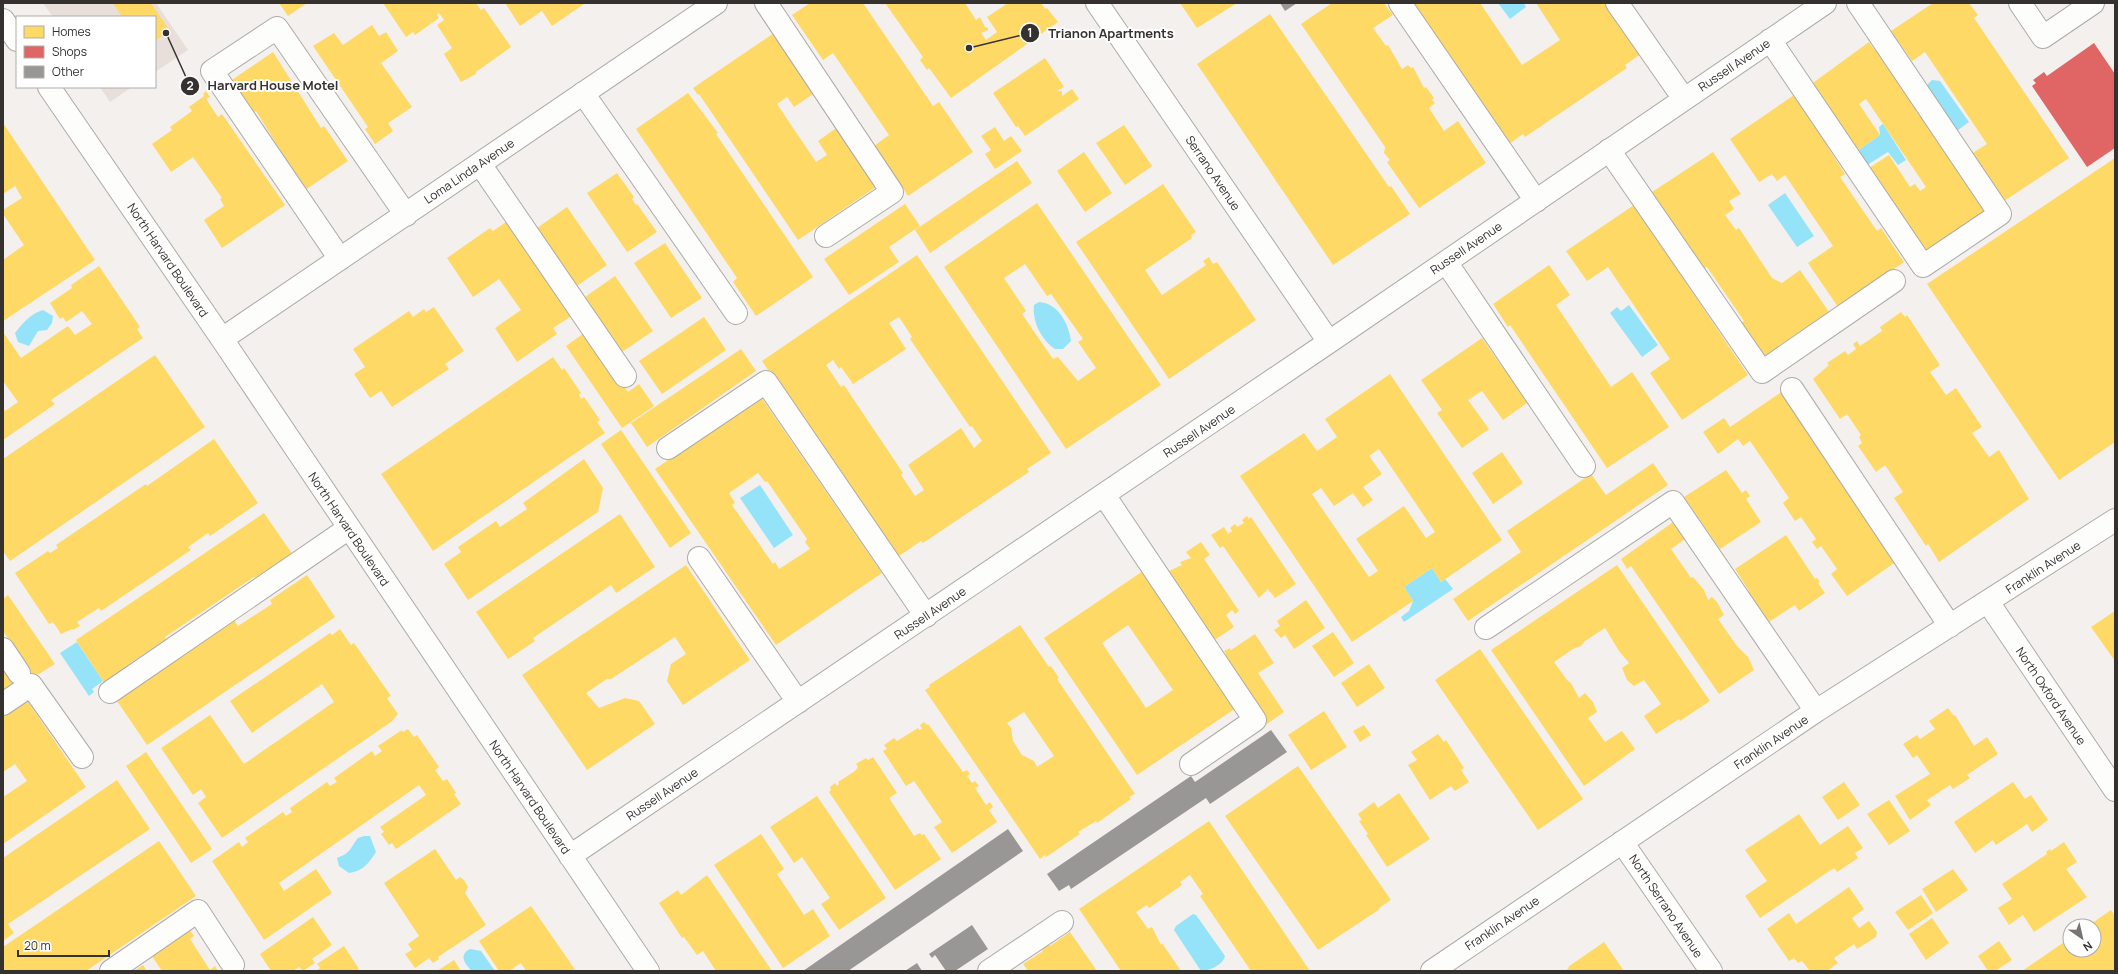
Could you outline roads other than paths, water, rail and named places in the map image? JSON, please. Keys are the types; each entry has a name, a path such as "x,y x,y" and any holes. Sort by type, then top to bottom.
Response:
{"street":[{"name":"Loma Linda Avenue","path":"222,339 716,3"},
{"path":"766,3 892,192 826,236"},
{"name":"Serrano Avenue","path":"1097,3 1330,342"},
{"path":"1400,3 1536,201"},
{"path":"1618,3 1684,99"},
{"name":"Russell Avenue","path":"570,856 1330,342 1825,3"},
{"path":"1770,40 1923,266 2000,214 1858,3"},
{"path":"2020,3 2043,36 2093,3"},
{"path":"3,20 16,39"},
{"path":"340,259 212,71 277,28 406,214"},
{"name":"North Harvard Boulevard","path":"50,88 222,339 648,971"},
{"path":"583,93 736,313"},
{"path":"1609,150 1762,372 1894,281"},
{"path":"480,164 625,376"},
{"path":"1446,262 1584,466"},
{"path":"668,448 766,382 926,616"},
{"path":"1792,389 1950,626"},
{"path":"1104,495 1255,720 1191,764"},
{"path":"1486,628 1673,502 1816,711"},
{"name":"Franklin Avenue","path":"1432,971 1816,711 2115,520"},
{"path":"110,692 349,528"},
{"path":"699,558 798,702"},
{"name":"North Oxford Avenue","path":"1988,602 2115,790"},
{"path":"3,649 19,673"},
{"path":"3,704 30,685 82,757"},
{"name":"North Serrano Avenue","path":"1622,842 1710,971"},
{"path":"111,971 198,911 233,965"},
{"path":"989,971 1062,922"}],"water":[{"path":"1498,3 1524,3 1526,7 1510,19"},
{"path":"1932,80 1940,81 1969,122 1954,133 1926,93 1928,84"},
{"path":"1883,124 1906,160 1898,165 1888,152 1867,165 1857,151 1880,135 1879,127"},
{"path":"1785,193 1814,236 1797,247 1768,205"},
{"path":"1039,302 1052,306 1065,321 1071,341 1063,349 1055,349 1042,336 1036,324 1034,311 1034,305"},
{"path":"1629,305 1658,345 1642,357 1610,313 1617,307 1621,311"},
{"path":"43,310 53,316 52,323 47,330 38,331 29,346 18,342 15,333 31,316"},
{"path":"760,485 793,535 774,548 740,498"},
{"path":"1432,568 1441,582 1445,579 1453,589 1404,622 1401,617 1409,611 1413,601 1404,587"},
{"path":"77,642 103,681 92,689 94,692 89,696 60,653"},
{"path":"370,836 376,852 365,866 349,873 339,866 337,858 348,852 358,838"},
{"path":"1193,914 1196,915 1225,956 1219,965 1208,970 1201,971 1174,930 1176,926"},
{"path":"470,949 481,951 495,971 472,971 464,960 464,954"}],"place":[{"name":"Harvard House Motel","path":"166,33"},
{"name":"Trianon Apartments","path":"969,48"}]}
